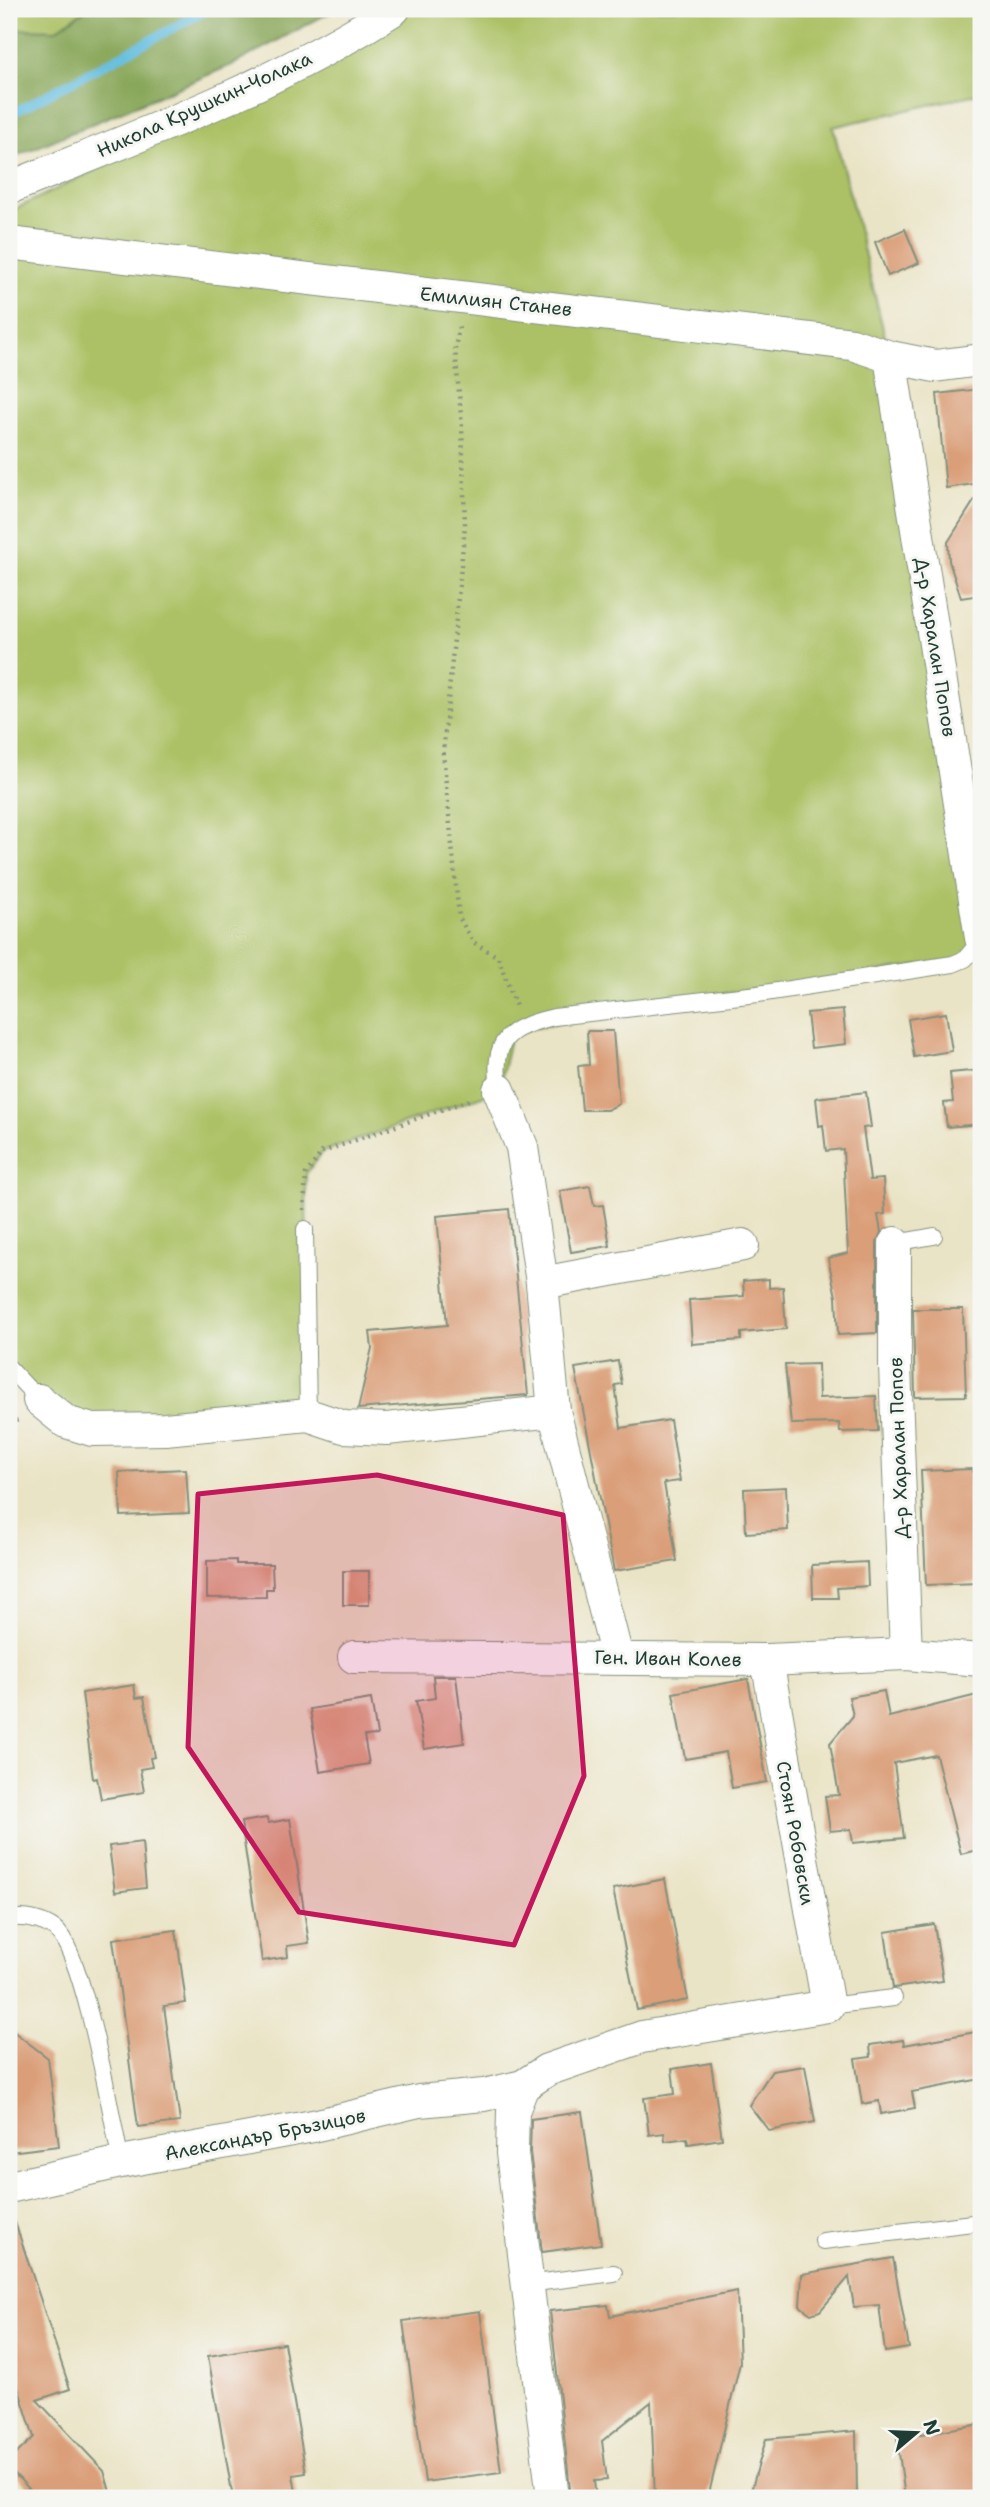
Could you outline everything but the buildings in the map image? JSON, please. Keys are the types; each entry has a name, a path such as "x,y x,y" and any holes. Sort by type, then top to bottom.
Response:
{"street":[{"name":"Никола Крушкин-Чолака","path":"9,188 288,70 394,9"},
{"name":"Емилиян Станев","path":"9,243 463,299 653,318 852,344 890,357 935,366 981,360"},
{"name":"Д-р Харалан Попов","path":"890,357 981,939"},
{"path":"499,1090 522,1147 542,1283 554,1411 617,1657"},
{"name":"Д-р Харалан Попов","path":"895,1243 895,1366 906,1654"},
{"path":"542,1283 743,1245"},
{"path":"39,1400 66,1422 92,1430 165,1429 308,1415 344,1427 387,1429 554,1411"},
{"name":"Ген. Иван Колев","path":"354,1657 767,1660 906,1654 981,1660"},
{"name":"Стоян Робовски","path":"767,1660 828,2006"},
{"name":"Александър Бръзицов","path":"9,2187 121,2162 313,2126 419,2101 484,2095 523,2086 547,2070 577,2061 617,2043 828,2006"},
{"path":"523,2086 513,2111 512,2152 552,2498"}],"lane":[{"path":"499,1090 497,1052 511,1033 522,1024 554,1017 758,994 953,964 965,959 981,939"},
{"path":"305,1229 308,1415"},
{"path":"895,1243 934,1236"},
{"path":"9,1368 39,1400"},
{"path":"9,1918 27,1917 57,1930 83,1983 121,2162"},
{"path":"828,2006 894,1998"},
{"path":"823,2241 981,2222"},
{"path":"527,2284 614,2273"}],"path":[{"path":"463,299 455,349 462,427 465,525 443,753 459,917 473,942 498,957 522,1024"},
{"path":"305,1229 306,1174 321,1152 499,1090"}],"highlighted area":[{"path":"377,1475 563,1515 584,1776 514,1945 299,1912 188,1747 198,1494"}],"green space":[{"path":"9,9 87,9 56,30 9,29"},
{"path":"87,9 336,9 234,64 9,159 9,29 56,30"},
{"path":"410,9 981,9 981,93 833,127 890,357 981,938 965,959 632,1007 511,1033 499,1090 322,1152 306,1174 308,1415 92,1430 9,1368 9,212 346,49"}],"waterway":[{"path":"9,115 209,9"}]}
